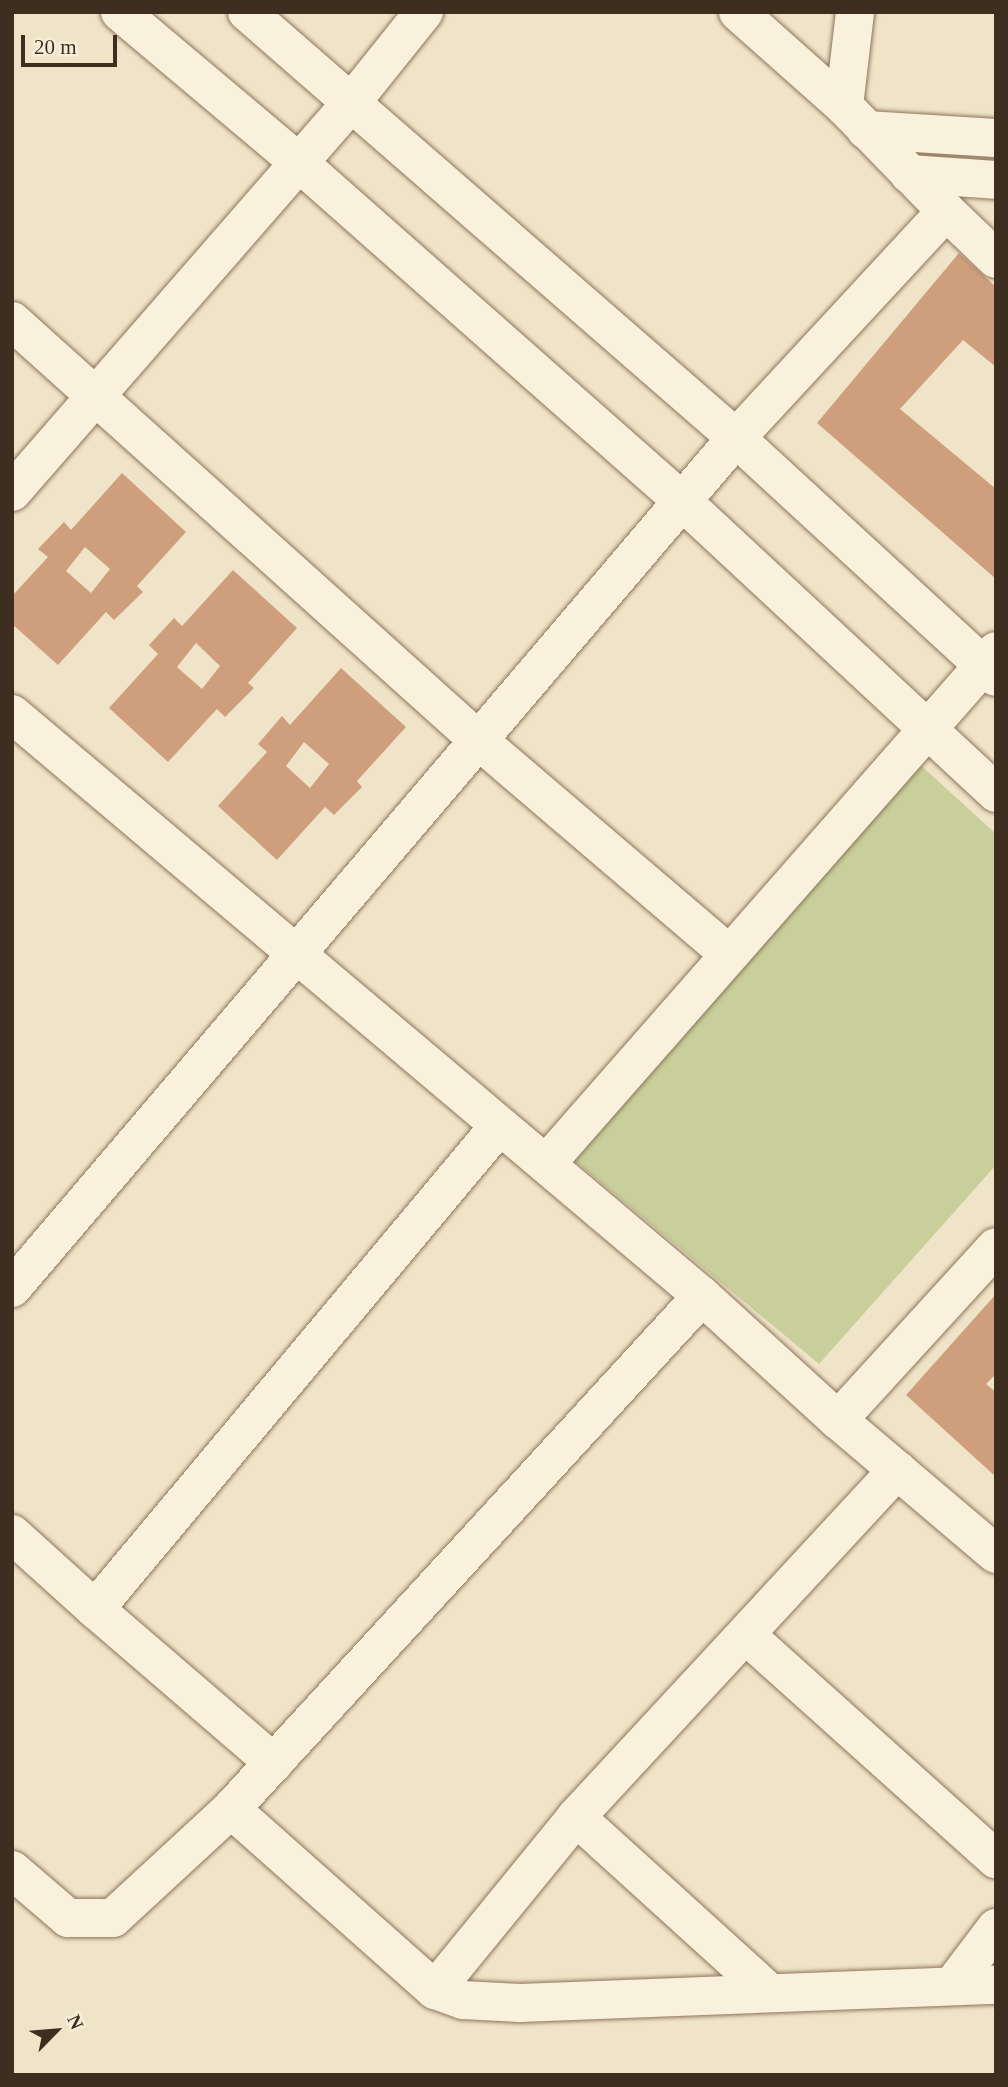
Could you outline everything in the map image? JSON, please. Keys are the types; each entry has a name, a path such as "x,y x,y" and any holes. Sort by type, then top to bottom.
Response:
{"street":[{"path":"120,12 297,161 682,501 996,793"},
{"path":"247,12 991,664 926,727 546,1164"},
{"path":"12,492 297,161 351,103 424,12"},
{"path":"738,12 855,118 996,259"},
{"path":"855,12 855,118"},
{"path":"855,118 996,138"},
{"path":"909,174 996,180"},
{"path":"12,1288 298,957 477,739 736,438 946,211"},
{"path":"12,321 98,395 477,739 728,953"},
{"path":"12,715 702,1296 838,1420 996,1554"},
{"path":"95,1609 499,1126"},
{"path":"838,1420 996,1247"},
{"path":"12,1870 68,1918 113,1918 231,1809 702,1296"},
{"path":"435,1990 576,1817 897,1470"},
{"path":"12,1534 274,1763"},
{"path":"746,1635 996,1859"},
{"path":"231,1809 435,1990 463,2000 520,2003 768,1991 996,1985"},
{"path":"576,1817 768,1991"},
{"path":"952,1986 996,1928"}],"green space":[{"path":"914,759 996,834 996,1165 819,1364 575,1161"}],"building":[{"path":"959,253 996,287 996,367 963,340 900,409 996,489 996,579 817,423"},
{"path":"122,473 186,532 137,586 143,592 114,620 106,612 58,665 12,624 12,596 48,557 38,549 64,522 71,530","holes":["85,547 110,569 91,593 66,571"]},
{"path":"233,570 297,628 248,683 254,688 225,717 217,709 168,762 109,708 158,654 149,645 174,618 182,626","holes":["196,643 220,666 202,689 177,667"]},
{"path":"341,668 406,727 357,781 362,787 334,815 325,807 277,860 218,806 267,752 258,744 282,716 290,725","holes":["304,742 329,764 310,788 286,766"]},
{"path":"996,1294 996,1374 986,1384 996,1392 996,1477 906,1395"}]}
